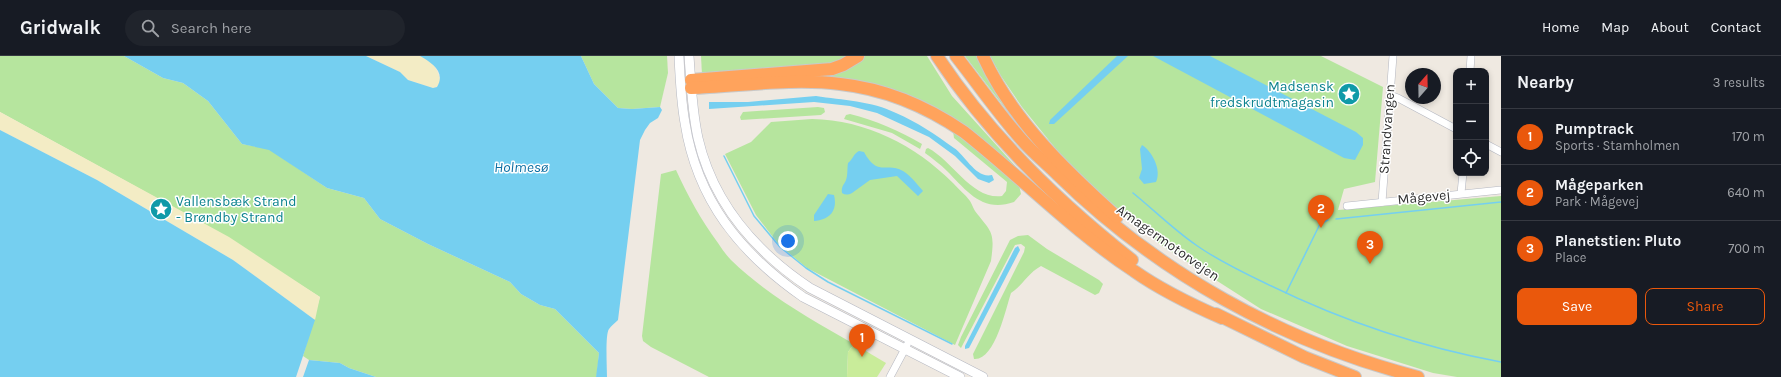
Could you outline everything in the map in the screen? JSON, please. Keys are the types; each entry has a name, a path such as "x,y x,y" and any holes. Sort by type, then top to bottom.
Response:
{"highway":[{"path":"688,84 832,69 844,66 858,56"},
{"path":"937,56 977,111 1011,150 1067,206 1132,260 1222,318"},
{"name":"Amagermotorvejen","path":"956,56 1022,140 1084,201 1150,252 1200,285 1255,317 1309,342 1365,362 1418,377"},
{"path":"983,56 1004,95 1034,135 1057,160 1090,193 1142,240 1200,285"},
{"path":"688,84 818,82 862,87 905,100 932,112 964,132 1094,242 1134,271 1197,307 1304,357 1355,377"}],"street":[{"path":"679,56 688,84 699,139 712,176 726,205 752,241 787,273 810,288 983,377"},
{"path":"689,56 688,84 683,111 688,141 701,180 718,212 743,247 779,280 803,297 960,377"},
{"name":"Strandvangen","path":"1382,202 1393,56"},
{"path":"1470,68 1471,56"},
{"path":"1390,95 1453,127"},
{"path":"1489,146 1501,152"},
{"path":"1461,193 1463,176"},
{"name":"Mågevej","path":"1347,206 1501,190"},
{"path":"890,377 910,340"}],"green space":[{"path":"0,56 124,56 163,78 183,83 208,101 242,144 269,149 327,188 364,198 380,219 428,244 510,282 521,294 540,305 555,309 599,353 596,377 376,377 349,368 340,363 309,360 303,356 320,297 204,224 0,112"},
{"path":"581,56 667,56 668,73 660,107 632,109 618,108 594,84"},
{"path":"701,56 852,56 829,67 702,75"},
{"path":"864,56 927,56 952,96 1018,169 1016,171 933,108 797,80 862,58"},
{"path":"965,56 979,56 1049,157 1011,116"},
{"path":"990,56 1321,56 1383,87 1375,182 1344,189 1338,210 1501,196 1501,377 1457,377 1433,373 1347,346 1261,309 1161,245 1103,196 1060,154 1022,107 1001,76"},
{"path":"818,107 824,108 825,112 821,115 741,120 740,117 743,112"},
{"path":"850,114 887,126 905,135 922,144 920,149 892,133 844,119 846,115"},
{"path":"812,119 832,120 851,124 888,137 906,146 938,169 968,198 975,211 989,229 993,244 991,261 955,345 807,268 779,245 756,215 725,154 751,142 771,122"},
{"path":"953,131 1019,185 1021,194 1014,202 1003,205 993,205 976,198 961,186 942,166 925,153 926,149 928,148 937,154 972,186 981,192 991,196 1002,196 1006,191 1007,182 954,138"},
{"path":"676,170 700,217 731,260 745,273 774,295 854,344 848,352 847,377 709,377 651,347 643,341 642,336 661,174"},
{"path":"1028,235 1047,249 1099,280 1103,284 1099,293 1095,295 1041,266 1011,293 1003,321 994,343 988,352 981,357 974,359 973,354 1024,252 1025,247 1021,244 1015,245 961,348 958,345 961,337 1010,240 1018,236"},
{"path":"854,344 886,363 877,377 847,377 848,352"}],"sand":[{"path":"366,56 424,57 434,66 440,81 437,87 433,88 408,80 400,72"},
{"name":"Vallensbæk Strand - Brøndby Strand","path":"0,112 229,237 320,297 315,320 233,260 97,180 0,130"}],"water":[{"name":"Holmesø","path":"124,56 366,56 400,72 408,80 433,88 437,87 439,82 439,72 433,65 420,56 581,56 594,84 618,108 632,109 660,107 662,110 658,118 650,123 640,140 618,320 609,329 607,337 607,377 596,377 599,353 555,309 540,305 521,294 510,282 428,244 380,219 364,198 327,188 269,150 242,144 208,101 183,83 163,78"},
{"path":"1117,56 1128,56 1054,124 1049,124 1050,120"},
{"path":"1153,56 1210,56 1356,132 1363,138 1363,145 1355,160 1344,158"},
{"path":"816,96 867,103 887,109 911,120 958,151 976,170 986,175 992,175 994,180 989,183 978,179 955,156 929,137 877,113 850,106 814,102 709,109 709,102 748,102"},
{"path":"0,130 97,180 233,260 315,320 296,377 0,377"},
{"path":"1142,145 1146,148 1155,161 1158,172 1156,182 1144,184 1139,178 1142,169 1140,149"},
{"path":"859,151 864,152 869,160 878,167 892,167 903,171 923,191 918,196 897,176 870,180 852,193 842,193 842,187 847,178 848,163"},
{"path":"828,194 834,195 835,201 835,206 831,214 824,219 814,221 814,215"},
{"path":"1018,246 1020,250 969,348 965,349 965,346 1015,248"},
{"path":"309,360 340,363 349,368 376,377 303,377"}],"waterway":[{"path":"724,156 754,216 780,247 806,268 828,282 952,344"},
{"path":"1133,193 1180,233 1221,261 1293,296 1322,309 1380,331 1440,349 1501,362"},
{"path":"1336,219 1501,202"},
{"path":"1286,293 1320,224 1328,220"}],"place":[{"name":"Madsensk fredskrudtmagasin","path":"1349,94"},
{"name":"Vallensbæk Strand - Brøndby Strand","path":"161,209"},
{"name":"Mågeparken","path":"1321,228"},
{"name":"Planetstien: Pluto","path":"1370,264"},
{"name":"Pumptrack","path":"862,357"}]}
